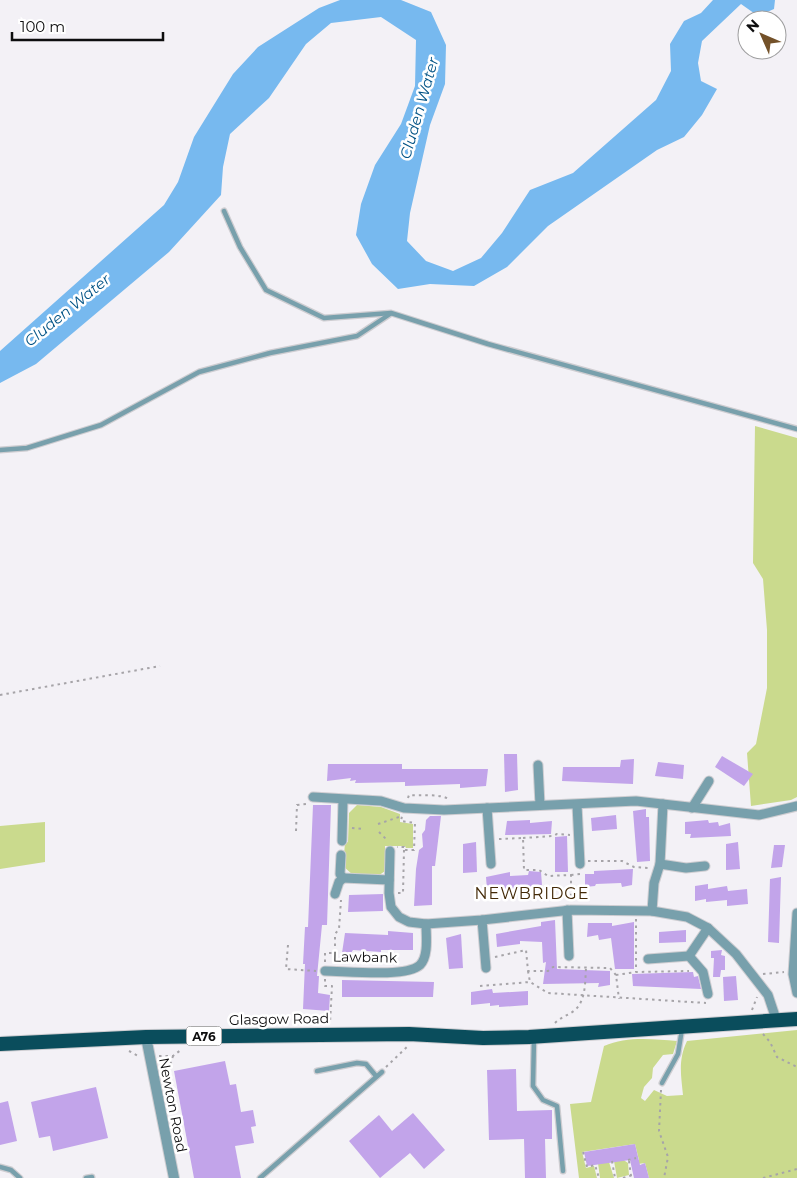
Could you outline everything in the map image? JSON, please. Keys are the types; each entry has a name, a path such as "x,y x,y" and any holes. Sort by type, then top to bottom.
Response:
{"highway":[{"name":"A76","path":"409,1034 482,1038 534,1036 778,1022 797,1019"},
{"name":"Glasgow Road","path":"0,1044 146,1037 409,1034"}],"street":[{"path":"538,765 540,805"},
{"path":"692,808 709,781"},
{"path":"313,797 381,801 404,808 425,810 577,805 636,800 759,815 797,806"},
{"path":"342,841 343,800"},
{"path":"652,911 654,883 659,866 663,804"},
{"path":"577,805 583,866"},
{"path":"486,808 491,864"},
{"path":"390,848 389,893 391,907 399,916 409,922 426,924 482,920 569,910 652,911 687,917 708,928 724,940 768,995 778,1022"},
{"path":"341,855 340,874 343,878"},
{"path":"659,866 686,868 705,866"},
{"path":"335,894 339,882 343,878 389,880"},
{"path":"569,910 569,956"},
{"path":"797,913 793,974 797,993"},
{"path":"482,920 486,968"},
{"name":"Lawbank","path":"325,971 408,971 421,965 425,955 426,924"},
{"path":"689,956 708,928"},
{"path":"648,960 689,956"},
{"path":"689,956 703,972 708,998"},
{"name":"Newton Road","path":"146,1037 174,1178"}],"lane":[{"path":"224,211 240,247 266,290 324,318 391,313 488,344 797,429"},
{"path":"0,450 27,448 101,425 199,372 270,353 357,336 391,313"},
{"path":"662,1083 678,1054 682,1028"},
{"path":"534,1036 533,1086 542,1100 557,1106 563,1171"},
{"path":"317,1071 357,1063 366,1064 376,1076"},
{"path":"260,1178 382,1072"},
{"path":"0,1167 11,1170 20,1178"}],"path":[{"path":"0,695 160,666"},
{"path":"296,831 297,804 307,805 308,797 313,797"},
{"path":"378,824 402,816 401,821 415,823 414,850 404,850 404,847 390,848 389,843 379,832"},
{"path":"342,827 363,829"},
{"path":"489,839 553,836 557,834 579,835"},
{"path":"523,838 524,870 539,870 548,876 584,874"},
{"path":"389,893 403,893 404,850"},
{"path":"583,866 586,861 622,861 634,867 659,866"},
{"path":"569,910 571,875"},
{"path":"636,912 636,972"},
{"path":"288,945 286,969 325,971"},
{"path":"485,958 526,950 530,982"},
{"path":"616,975 636,972 694,971 698,966"},
{"path":"528,971 548,970 553,967 610,968 616,975 619,999"},
{"path":"553,1026 574,1011 584,996 586,968"},
{"path":"480,986 530,982 544,992 584,996 619,999 708,998"},
{"path":"757,1023 777,1057 797,1067"},
{"path":"382,1072 408,1046 409,1034"},
{"path":"158,1099 170,1093 168,1071 173,1056"},
{"path":"662,1083 658,1116 659,1131 668,1157 664,1178"},
{"path":"583,1152 587,1167 595,1165 599,1178"},
{"path":"623,1178 632,1176 629,1161 636,1158"},
{"path":"612,1161 615,1178"},
{"path":"763,1178 797,1169"}],"green space":[{"path":"755,426 797,438 797,797 791,800 751,806 747,753 756,744 767,688 767,630 763,579 753,563"},
{"path":"357,805 381,807 400,814 400,822 413,824 413,848 385,846 385,871 378,876 353,875 343,866 345,843 348,842 349,813"},
{"path":"45,822 45,862 0,869 0,826"},
{"path":"797,1030 797,1178 649,1178 645,1163 631,1165 631,1163 639,1160 635,1144 582,1152 586,1168 594,1166 597,1178 579,1178 570,1104 591,1102 604,1046 630,1039 677,1041 673,1054 663,1055 653,1068 652,1078 644,1087 641,1098 645,1101 654,1090 667,1096 683,1095 681,1061 687,1041"},
{"path":"622,1159 628,1163 629,1175 617,1178 614,1161"},
{"path":"609,1162 614,1178 600,1178 598,1163"}],"water":[{"name":"Cluden Water","path":"340,0 401,0 431,12 446,45 445,84 430,125 410,213 407,241 426,261 453,271 481,258 502,233 530,190 573,173 656,100 671,71 670,44 684,21 701,13 713,0 775,0 774,9 772,10 750,10 741,4 702,41 698,63 701,81 717,89 702,115 684,137 657,150 548,226 507,267 474,286 430,284 398,289 372,264 356,235 361,204 375,165 401,124 415,86 416,40 381,17 331,23 306,44 269,98 230,134 223,167 221,195 169,252 36,364 0,383 0,351 164,205 178,182 194,137 233,74 258,47 319,8"}],"building":[{"path":"504,754 517,754 518,790 505,792"},
{"path":"722,756 753,774 744,786 715,767"},
{"path":"634,759 633,784 562,781 563,767 620,767 621,760"},
{"path":"658,762 684,765 683,779 655,776"},
{"path":"328,764 402,764 402,769 488,769 486,786 460,788 460,784 405,786 405,782 355,783 356,780 350,781 351,778 327,781"},
{"path":"313,805 331,805 327,925 322,925 317,976 319,976 318,993 330,995 329,1011 303,1009 305,964 303,964 305,927 308,927"},
{"path":"646,809 646,817 649,817 650,861 637,862 633,811"},
{"path":"616,815 617,829 592,831 591,818"},
{"path":"430,816 441,816 435,866 432,866 432,905 414,906 419,850 423,847 422,834 425,830 426,820"},
{"path":"530,820 530,823 552,821 551,834 505,835 507,821"},
{"path":"708,820 709,823 718,822 719,826 730,823 731,836 690,838 691,834 685,834 685,822"},
{"path":"567,836 568,872 555,872 555,837"},
{"path":"476,842 477,872 463,873 463,844"},
{"path":"738,842 740,869 726,870 726,844"},
{"path":"774,845 785,845 782,867 771,868"},
{"path":"633,869 632,885 622,887 621,883 596,884 595,886 585,887 585,874 594,874 594,871"},
{"path":"529,871 541,872 542,885 531,886 529,889 487,890 486,877 510,872 510,876 528,875"},
{"path":"781,877 779,943 768,942 770,879"},
{"path":"708,884 708,889 727,886 728,891 747,889 748,904 727,906 727,900 706,902 706,899 695,901 695,886"},
{"path":"383,894 383,911 348,912 349,895"},
{"path":"555,920 557,969 610,971 610,985 598,987 599,983 543,984 546,962 543,963 542,942 520,941 520,944 497,947 496,934 541,926 541,922"},
{"path":"634,922 634,969 615,969 611,938 599,940 598,935 587,937 588,923 612,923 612,926"},
{"path":"686,930 686,942 659,943 659,932"},
{"path":"388,931 413,933 413,950 381,950 381,952 353,950 351,953 342,953 345,933 388,935"},
{"path":"461,934 463,968 449,969 446,938"},
{"path":"722,950 721,955 725,956 725,970 721,970 720,977 713,977 714,958 711,958 711,951"},
{"path":"693,972 694,977 698,976 701,989 633,986 632,974"},
{"path":"736,976 738,1000 724,1001 723,977"},
{"path":"342,980 434,982 433,997 342,997"},
{"path":"492,989 493,993 528,991 528,1005 499,1007 499,1005 490,1006 490,1003 471,1005 471,992"},
{"path":"225,1061 230,1085 236,1084 241,1112 253,1110 256,1126 251,1127 254,1143 235,1146 241,1178 194,1178 174,1071"},
{"path":"516,1069 517,1111 552,1110 552,1139 545,1139 546,1178 525,1178 524,1139 489,1140 487,1070"},
{"path":"96,1087 108,1138 53,1151 50,1136 39,1138 31,1102"},
{"path":"8,1101 17,1141 0,1145 0,1103"},
{"path":"413,1113 445,1150 424,1169 410,1153 380,1178 349,1141 379,1115 392,1131"},
{"path":"635,1144 640,1165 645,1163 649,1178 634,1178 630,1160 587,1166 584,1152"}],"district":[{"name":"NEWBRIDGE","path":"532,893"}]}
